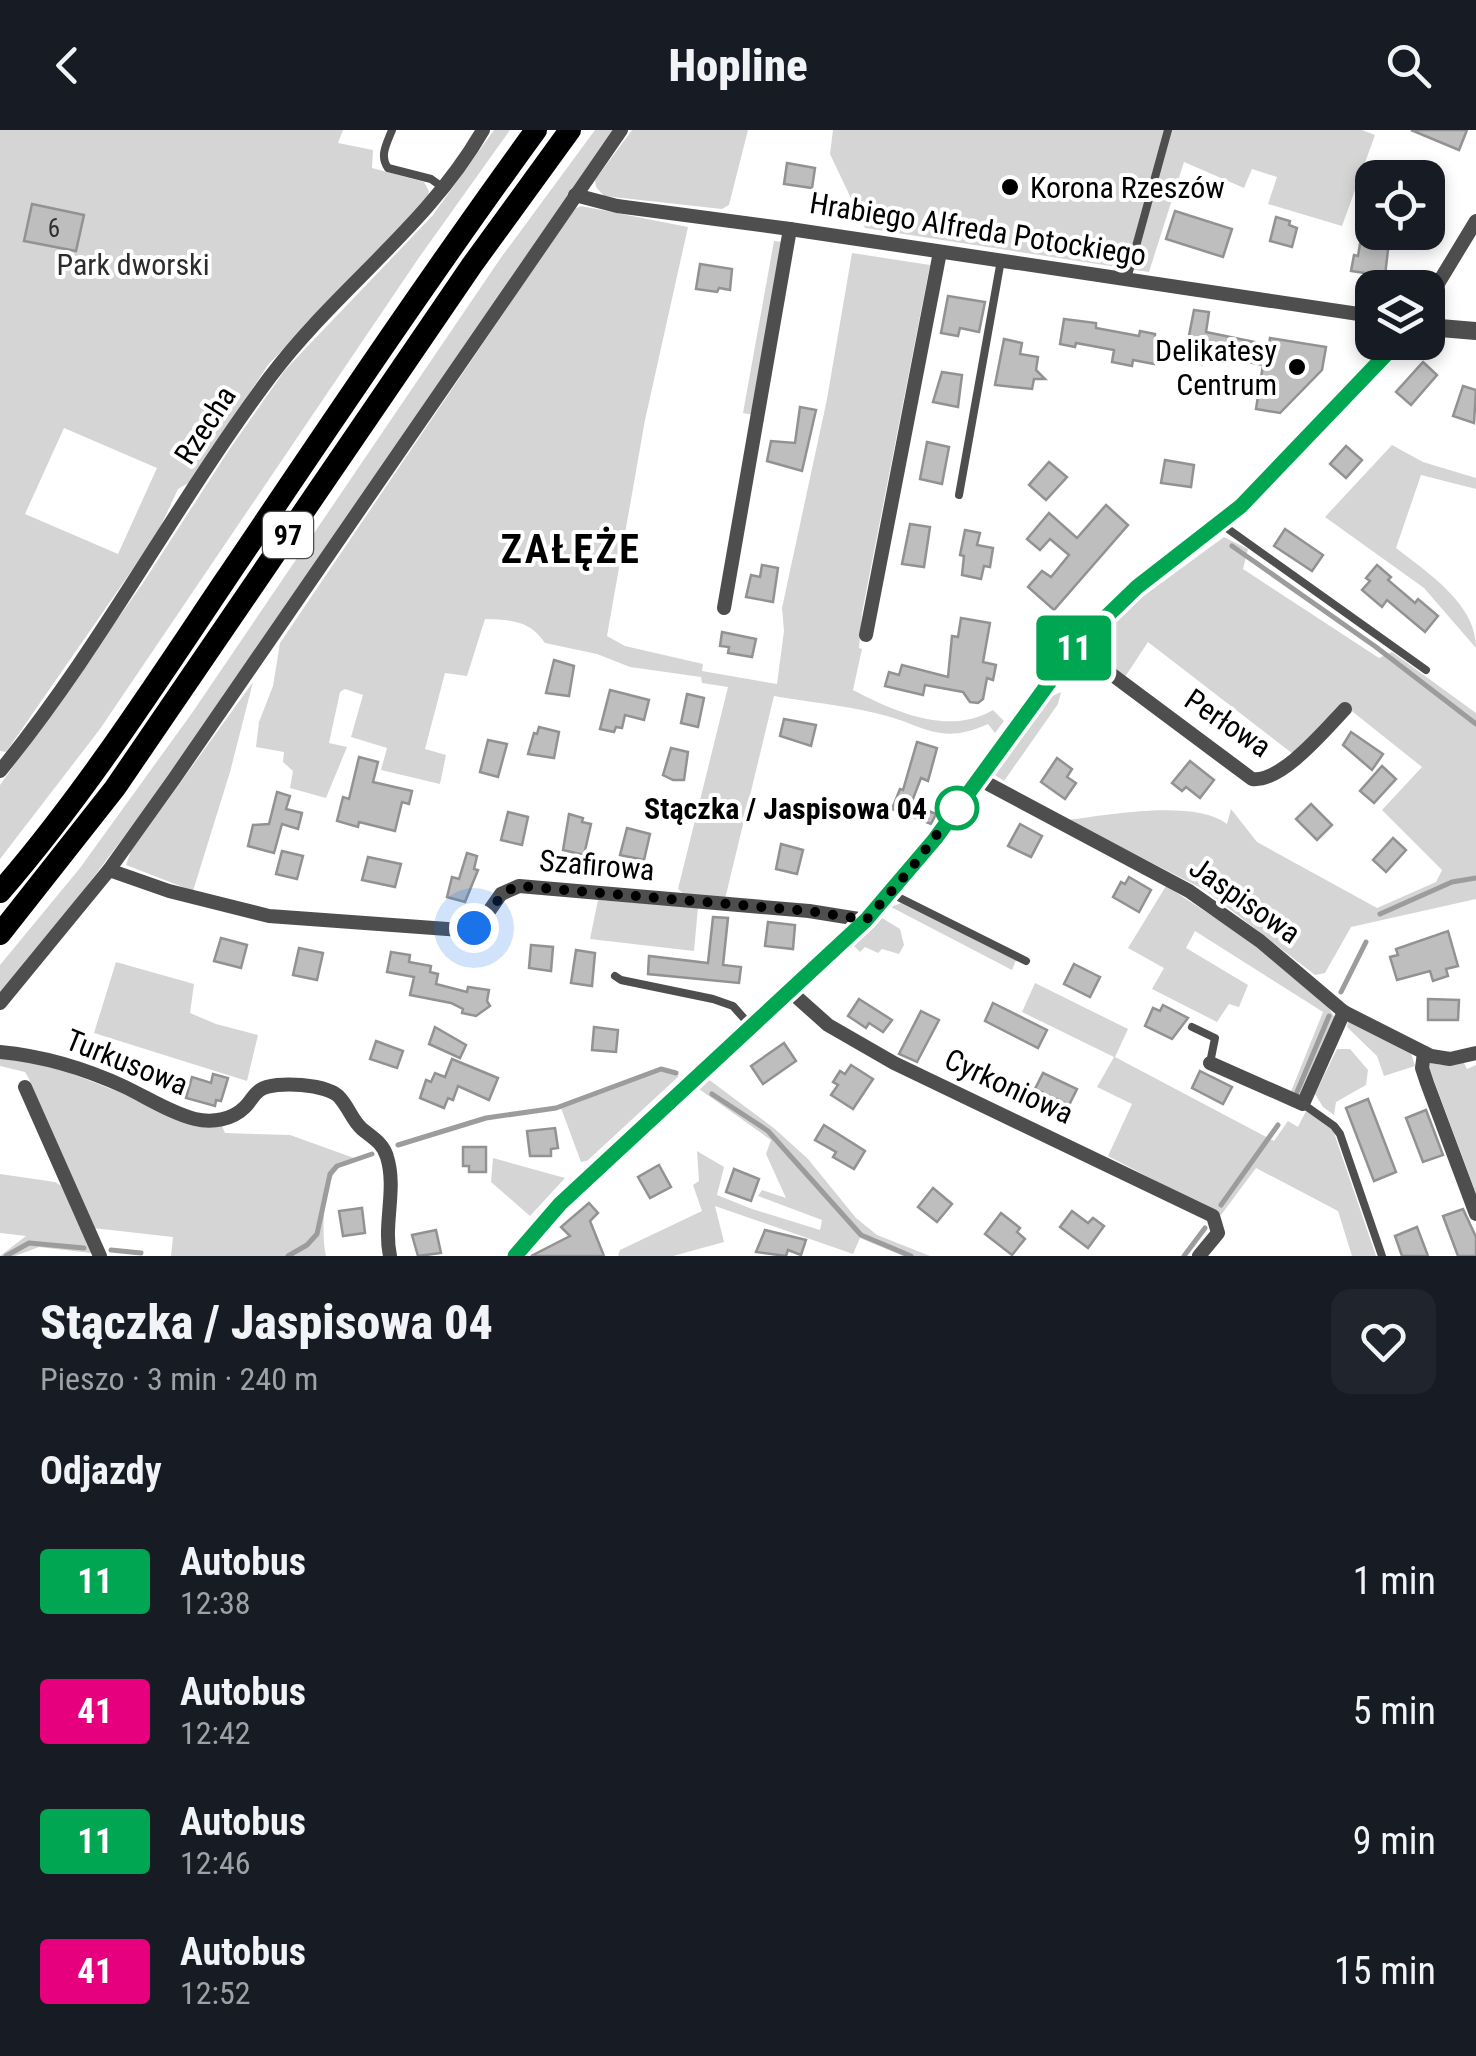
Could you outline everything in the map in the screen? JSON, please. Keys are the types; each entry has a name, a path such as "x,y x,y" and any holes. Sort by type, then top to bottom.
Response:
{"main road":[{"name":"97","path":"0,892 80,792 135,714 452,246 536,130"},
{"name":"97","path":"0,934 115,788 472,265 570,130"}],"street":[{"name":"Rzecha","path":"0,772 110,620 272,374 445,189 483,130"},
{"path":"0,1003 109,870 317,575 620,130"},
{"name":"Hrabiego Alfreda Potockiego","path":"575,195 616,206 790,228 1355,313"},
{"path":"1445,272 1476,221"},
{"path":"724,608 790,228"},
{"path":"866,635 940,252"},
{"path":"1445,328 1476,331"},
{"path":"515,1256 560,1204 866,920 935,839 1075,647 1137,587 1221,524 1380,360"},
{"name":"Perłowa","path":"1075,647 1252,779 1270,778 1345,710"},
{"name":"Jaspisowa","path":"979,778 1189,891 1260,941 1344,1012 1424,1052 1450,1059 1476,1052"},
{"name":"Szafirowa","path":"109,870 169,891 269,916 460,930 478,927 502,894 519,886 809,911 866,920"},
{"name":"Cyrkoniowa","path":"791,992 828,1025 894,1063 1212,1216 1218,1233 1199,1256"},
{"path":"1210,1063 1303,1104 1344,1012"},
{"name":"Turkusowa","path":"0,1052 30,1055 91,1074 200,1120 230,1117 270,1086 308,1085 332,1090 352,1119 382,1145 387,1156 390,1256"},
{"path":"1424,1052 1422,1068 1426,1083 1476,1214"},
{"path":"25,1087 100,1256"}],"lane":[{"path":"392,130 384,151 383,162 388,168 431,179 445,189"},
{"path":"1128,279 1168,130"},
{"path":"959,495 1000,260"},
{"path":"1221,524 1426,670"},
{"path":"890,893 1026,960"},
{"path":"615,976 713,998 733,1006 752,1027"},
{"path":"1192,1027 1216,1038 1210,1063"},
{"path":"1303,1104 1340,1134 1382,1256"}],"green space":[{"name":"Park dworski","path":"0,130 343,130 338,143 373,150 372,168 424,182 429,191 427,199 268,365 192,481 178,489 157,534 6,752 0,751","holes":["64,428 157,468 118,554 25,514"]},
{"path":"494,130 510,130 418,259 100,729 0,859 0,785 143,583 285,370 433,215"},
{"path":"595,130 613,130 163,785 0,995 0,965 80,868 192,713 500,259"},
{"path":"632,130 748,130 729,205 722,209 604,196 595,180"},
{"name":"Korona Rzeszów","path":"833,130 1362,130 1375,135 1366,160 1355,160 1355,190 1342,226 1268,204 1277,177 1252,169 1244,188 1184,162 1149,272 865,228 830,154"},
{"path":"581,206 688,227 645,420 607,636 625,646 703,664 702,671 777,684 784,631 782,608 827,399 852,253 930,265 862,613 862,649 853,690 922,718 958,721 993,710 1004,721 995,733 988,724 970,731 942,733 863,710 774,696 725,899 684,894 678,889 728,687 702,683 701,677 630,667 597,654 545,643 519,623 485,619 467,676 445,673 425,749 446,755 440,784 381,770 387,748 351,737 363,695 345,689 340,692 329,743 347,747 326,798 290,788 293,771 283,762 284,752 256,747 280,643 574,209"},
{"path":"774,241 784,242 753,415 743,413"},
{"path":"1392,445 1423,462 1476,478 1476,489 1421,475 1396,548 1459,604 1474,632 1476,648 1424,588 1325,517"},
{"path":"1224,537 1248,549 1243,569 1379,658 1392,652 1476,713 1476,899 1351,927 1325,973 1315,975 1205,890 1068,820 1173,810 1212,816 1227,824 1231,809 1257,842 1377,908 1436,882 1442,870 1382,810 1422,767 1343,704 1293,754 1148,642 1125,677 1093,652 1098,645 1094,640 1119,614"},
{"path":"253,682 193,891 126,865 131,851"},
{"path":"1061,692 1058,704 1004,781 995,775 1048,698"},
{"path":"1166,886 1260,947 1329,1008 1335,1018 1300,1096 1290,1094 1323,1012 1195,931 1186,948 1248,985 1239,1007 1229,1004 1217,1022 1152,989 1164,968 1128,948"},
{"path":"598,900 698,907 694,951 590,939"},
{"path":"901,903 1016,960 1012,970 891,907"},
{"path":"882,918 900,929 904,945 899,954 882,949 878,953 865,947 860,952 853,945"},
{"path":"116,962 194,984 190,1013 258,1035 247,1081 94,1033"},
{"path":"1035,983 1128,1029 1115,1057 1274,1141 1288,1121 1298,1127 1306,1111 1333,1130 1376,1256 1352,1256 1338,1211 1256,1168 1221,1215 1108,1156 1132,1104 1097,1087 1114,1057 1022,1012"},
{"path":"1348,1021 1411,1053 1415,1066 1384,1076 1377,1056 1347,1027"},
{"path":"1337,1049 1350,1049 1368,1070 1366,1085 1336,1102 1334,1115 1315,1094"},
{"path":"0,1056 59,1070 163,1109 222,1126 225,1133 290,1135 354,1158 339,1166 330,1184 324,1223 326,1256 171,1256 173,1237 93,1228 28,1077 25,1072 0,1066"},
{"path":"1463,1061 1467,1069 1476,1065 1476,1193 1427,1062 1441,1065"},
{"path":"660,1071 679,1076 587,1161 581,1162 561,1108"},
{"path":"708,1079 808,1159 856,1218 877,1235 930,1256 903,1256 860,1238 853,1254 715,1206 724,1242 673,1256 618,1256 620,1250 702,1211 693,1185 699,1181 697,1151 724,1167 717,1195 820,1230 822,1220 758,1196 762,1190 786,1198 766,1154 771,1140 699,1089"},
{"path":"493,1158 565,1178 530,1216 491,1182"},
{"path":"0,1174 55,1182 65,1188 91,1253 39,1247 15,1256 0,1256 26,1236 0,1233"}],"building":[{"path":"1411,130 1467,130 1459,150"},
{"path":"787,163 815,168 812,188 784,184"},
{"path":"32,204 84,215 76,251 24,241"},
{"path":"1175,211 1232,229 1223,257 1166,239"},
{"path":"1276,217 1297,228 1292,247 1270,241"},
{"path":"1359,250 1388,250 1386,270 1351,271 1354,255 1358,256"},
{"path":"700,264 732,269 730,290 696,289"},
{"path":"948,296 985,302 979,332 960,328 958,336 941,333"},
{"path":"1194,310 1209,312 1206,332 1269,345 1270,338 1326,347 1322,370 1280,413 1256,409 1263,365 1204,353 1202,364 1184,361"},
{"path":"1064,319 1096,323 1096,328 1139,336 1140,331 1155,334 1154,364 1133,360 1132,366 1112,362 1114,350 1060,344"},
{"path":"1004,339 1022,343 1020,354 1038,357 1036,370 1045,379 1034,379 1032,389 995,385"},
{"path":"1423,362 1437,375 1411,405 1396,392"},
{"path":"942,372 962,375 958,407 933,402"},
{"path":"1463,386 1476,390 1474,423 1453,416"},
{"path":"800,407 816,410 802,471 767,461 771,441 795,443"},
{"path":"927,442 949,447 942,484 920,479"},
{"path":"1346,446 1362,460 1346,478 1330,464"},
{"path":"1165,460 1194,465 1191,487 1161,483"},
{"path":"1049,462 1067,477 1046,500 1029,485"},
{"path":"1106,505 1128,525 1054,610 1028,587 1042,571 1051,577 1069,555 1050,539 1040,550 1027,539 1049,513 1077,538"},
{"path":"910,524 930,527 924,567 902,564"},
{"path":"1285,529 1323,555 1312,571 1274,546"},
{"path":"965,530 980,533 977,545 993,548 990,567 984,566 981,579 962,575 964,556 960,555"},
{"path":"762,565 778,568 773,602 746,597 751,575 760,577"},
{"path":"1377,565 1415,603 1418,599 1438,616 1425,632 1387,600 1382,607 1362,590"},
{"path":"961,618 990,623 983,662 996,665 993,680 987,678 983,699 970,702 963,692 925,685 923,695 885,686 889,672 899,675 902,665 948,677 952,636 958,637"},
{"path":"722,632 756,639 752,657 728,653 729,647 720,646"},
{"path":"554,660 574,666 569,696 546,693"},
{"path":"610,690 649,700 644,720 625,715 622,728 616,727 614,732 600,729"},
{"path":"687,694 704,698 698,727 681,723"},
{"path":"784,719 816,725 811,746 780,736"},
{"path":"539,727 559,732 554,758 528,754"},
{"path":"1351,732 1383,754 1372,770 1343,745"},
{"path":"488,740 507,744 498,777 480,772"},
{"path":"917,742 937,748 928,781 921,778 911,804 936,814 931,824 892,809 900,789 903,790"},
{"path":"671,748 688,752 684,780 663,775"},
{"path":"359,757 378,762 373,782 412,791 409,804 402,802 395,831 337,821 343,797 349,799"},
{"path":"1057,758 1072,769 1067,777 1076,783 1065,799 1041,782"},
{"path":"1190,761 1214,780 1200,798 1186,787 1182,791 1172,783"},
{"path":"1382,766 1396,779 1374,803 1360,791"},
{"path":"277,792 290,796 286,809 302,813 298,829 282,824 274,853 248,846 253,825 269,824"},
{"path":"1311,804 1332,825 1317,840 1296,819"},
{"path":"508,812 528,817 522,845 501,840"},
{"path":"569,814 591,824 584,855 563,850"},
{"path":"1020,824 1042,836 1031,857 1008,846"},
{"path":"627,828 650,834 644,860 620,855"},
{"path":"1393,838 1406,850 1386,872 1373,860"},
{"path":"781,844 803,850 797,874 776,869"},
{"path":"282,851 303,856 297,879 276,874"},
{"path":"467,853 477,856 474,869 478,870 465,902 447,897 452,877 459,879"},
{"path":"368,857 401,864 395,887 362,880"},
{"path":"1129,877 1151,890 1139,912 1113,897 1121,882 1125,884"},
{"path":"713,917 728,918 723,965 741,967 739,983 648,974 649,956 708,963"},
{"path":"768,922 795,925 793,949 765,946"},
{"path":"1448,931 1458,966 1446,969 1448,976 1433,981 1430,971 1397,980 1390,957 1398,955 1396,949"},
{"path":"221,938 247,945 241,968 214,961"},
{"path":"531,945 553,947 551,971 529,968"},
{"path":"299,948 323,953 317,980 293,975"},
{"path":"576,950 595,953 592,986 571,983"},
{"path":"391,952 410,955 409,962 431,966 430,972 438,974 436,984 467,992 468,987 489,990 490,1006 476,1016 462,1013 463,1009 451,1003 410,995 414,977 387,972"},
{"path":"1074,964 1100,977 1090,997 1064,984"},
{"path":"859,999 892,1020 883,1032 869,1023 866,1028 848,1016"},
{"path":"1428,999 1459,1000 1458,1020 1428,1020"},
{"path":"993,1003 1047,1030 1038,1048 985,1021"},
{"path":"1163,1005 1188,1018 1172,1039 1145,1026 1153,1008 1160,1011"},
{"path":"921,1011 939,1020 917,1062 899,1054"},
{"path":"435,1027 466,1045 460,1058 429,1044"},
{"path":"594,1027 618,1030 616,1052 592,1050"},
{"path":"376,1041 403,1051 397,1068 370,1059"},
{"path":"784,1043 796,1061 763,1084 751,1066"},
{"path":"452,1059 498,1078 489,1100 458,1086 453,1100 448,1098 444,1108 420,1098 426,1080 431,1082 435,1073 445,1077"},
{"path":"851,1065 873,1079 853,1109 831,1095 838,1085 833,1082 840,1071 845,1074"},
{"path":"1200,1071 1232,1087 1223,1104 1192,1088"},
{"path":"1043,1073 1077,1089 1069,1105 1035,1089"},
{"path":"213,1074 228,1078 221,1101 216,1100 215,1106 186,1098 192,1077 211,1083"},
{"path":"1368,1099 1396,1172 1374,1181 1346,1108"},
{"path":"1426,1110 1443,1155 1423,1162 1406,1118"},
{"path":"824,1125 865,1151 854,1169 815,1140"},
{"path":"555,1128 558,1148 551,1149 551,1156 530,1156 527,1131"},
{"path":"463,1147 486,1147 486,1172 469,1172 469,1166 463,1166"},
{"path":"659,1165 671,1187 650,1198 638,1177"},
{"path":"734,1169 759,1179 751,1201 726,1192"},
{"path":"933,1188 952,1204 937,1222 918,1207"},
{"path":"589,1203 598,1213 590,1221 604,1256 531,1256 570,1236 561,1227"},
{"path":"362,1208 365,1233 343,1236 339,1211"},
{"path":"1463,1209 1476,1237 1476,1256 1458,1256 1443,1216"},
{"path":"1072,1211 1088,1223 1093,1218 1104,1226 1088,1248 1060,1227"},
{"path":"1001,1213 1020,1228 1017,1232 1025,1239 1012,1255 985,1234"},
{"path":"1417,1227 1428,1256 1402,1256 1395,1236"},
{"path":"436,1230 441,1253 418,1256 412,1235"},
{"path":"765,1230 806,1240 801,1255 788,1250 786,1256 756,1252"}],"waterway":[{"path":"1232,546 1376,647 1476,724"},
{"path":"1380,914 1452,882 1476,878"},
{"path":"1341,992 1366,942"},
{"path":"1297,1092 1329,1016"},
{"path":"398,1145 486,1118 556,1108 661,1069 676,1073"},
{"path":"712,1094 768,1131 861,1235 911,1256"},
{"path":"1221,1205 1278,1125"},
{"path":"288,1256 317,1234 330,1174 337,1166 372,1154"},
{"path":"1184,1256 1205,1228"},
{"path":"6,1256 29,1243 84,1248"},
{"path":"111,1250 141,1253"}],"bus line":[{"name":"11","path":"515,1256 540,1223 866,920 935,839 1075,647 1137,587 1241,506 1381,360"}],"place":[{"name":"Korona Rzeszów","path":"1010,187"},
{"name":"Delikatesy Centrum","path":"1297,367"},
{"name":"Stączka / Jaspisowa 04","path":"957,808"}],"district":[{"name":"ZAŁĘŻE","path":"571,549"}],"route":[{"path":"474,928 502,894 519,886 809,911 866,920 957,808"}]}
